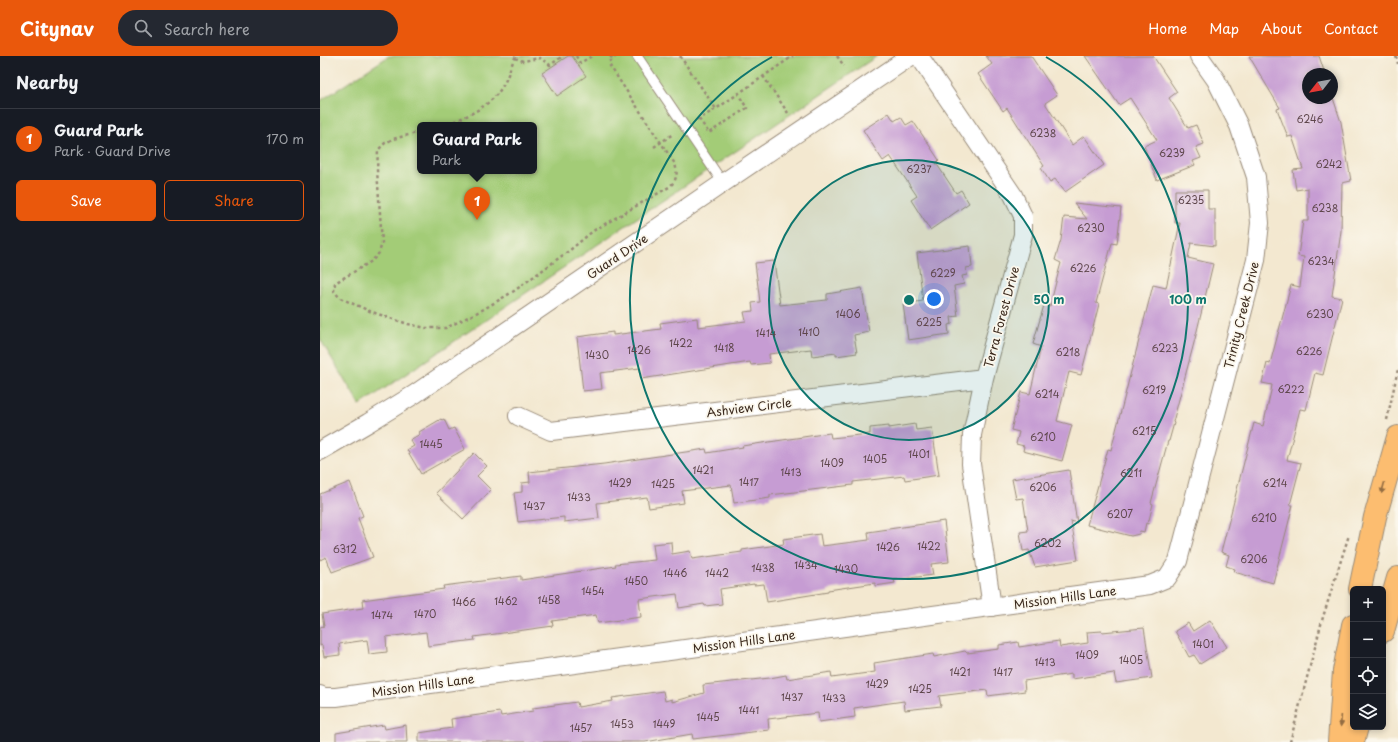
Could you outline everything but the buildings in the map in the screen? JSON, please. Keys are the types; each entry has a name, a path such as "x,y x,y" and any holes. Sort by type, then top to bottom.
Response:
{"highway":[{"path":"1361,586 1375,517 1398,437"},
{"path":"1386,622 1398,578"},
{"path":"1339,742 1344,671 1350,640"},
{"path":"1353,742 1356,730"}],"street":[{"name":"Guard Drive","path":"320,451 416,394 911,56"},
{"name":"Terra Forest Drive","path":"919,56 1013,195 1023,216 1023,235 984,378 972,434 971,464 992,607"},
{"name":"Trinity Creek Drive","path":"1167,578 1178,561 1256,260 1260,223 1256,177 1239,126 1216,80 1199,56"},
{"name":"Ashview Circle","path":"518,416 551,431 984,378"},
{"name":"Mission Hills Lane","path":"320,695 344,696 992,607 1150,584 1167,578"}],"lane":[{"path":"637,56 723,183"}],"path":[{"path":"450,122 477,111 490,101 502,87 515,57 523,61 540,58 550,65 563,56"},
{"path":"576,56 580,63 592,56"},
{"path":"417,133 392,139 378,150 377,170 382,243 379,253 372,261 336,283 334,291 340,298 372,312 408,324 426,328 446,328 484,310 514,291 554,263 593,231 669,187 675,182 678,173 675,164 610,66 610,62 616,56"},
{"path":"680,56 716,108"},
{"path":"710,112 793,56"},
{"path":"837,56 844,66"},
{"path":"1396,56 1398,64"},
{"path":"763,76 788,113"},
{"path":"700,119 709,133 747,108 738,94"},
{"path":"1290,742 1302,699"}],"green space":[{"path":"389,56 877,56 360,405 320,339 320,101"}],"place":[{"name":"Guard Park","path":"477,220"}]}
